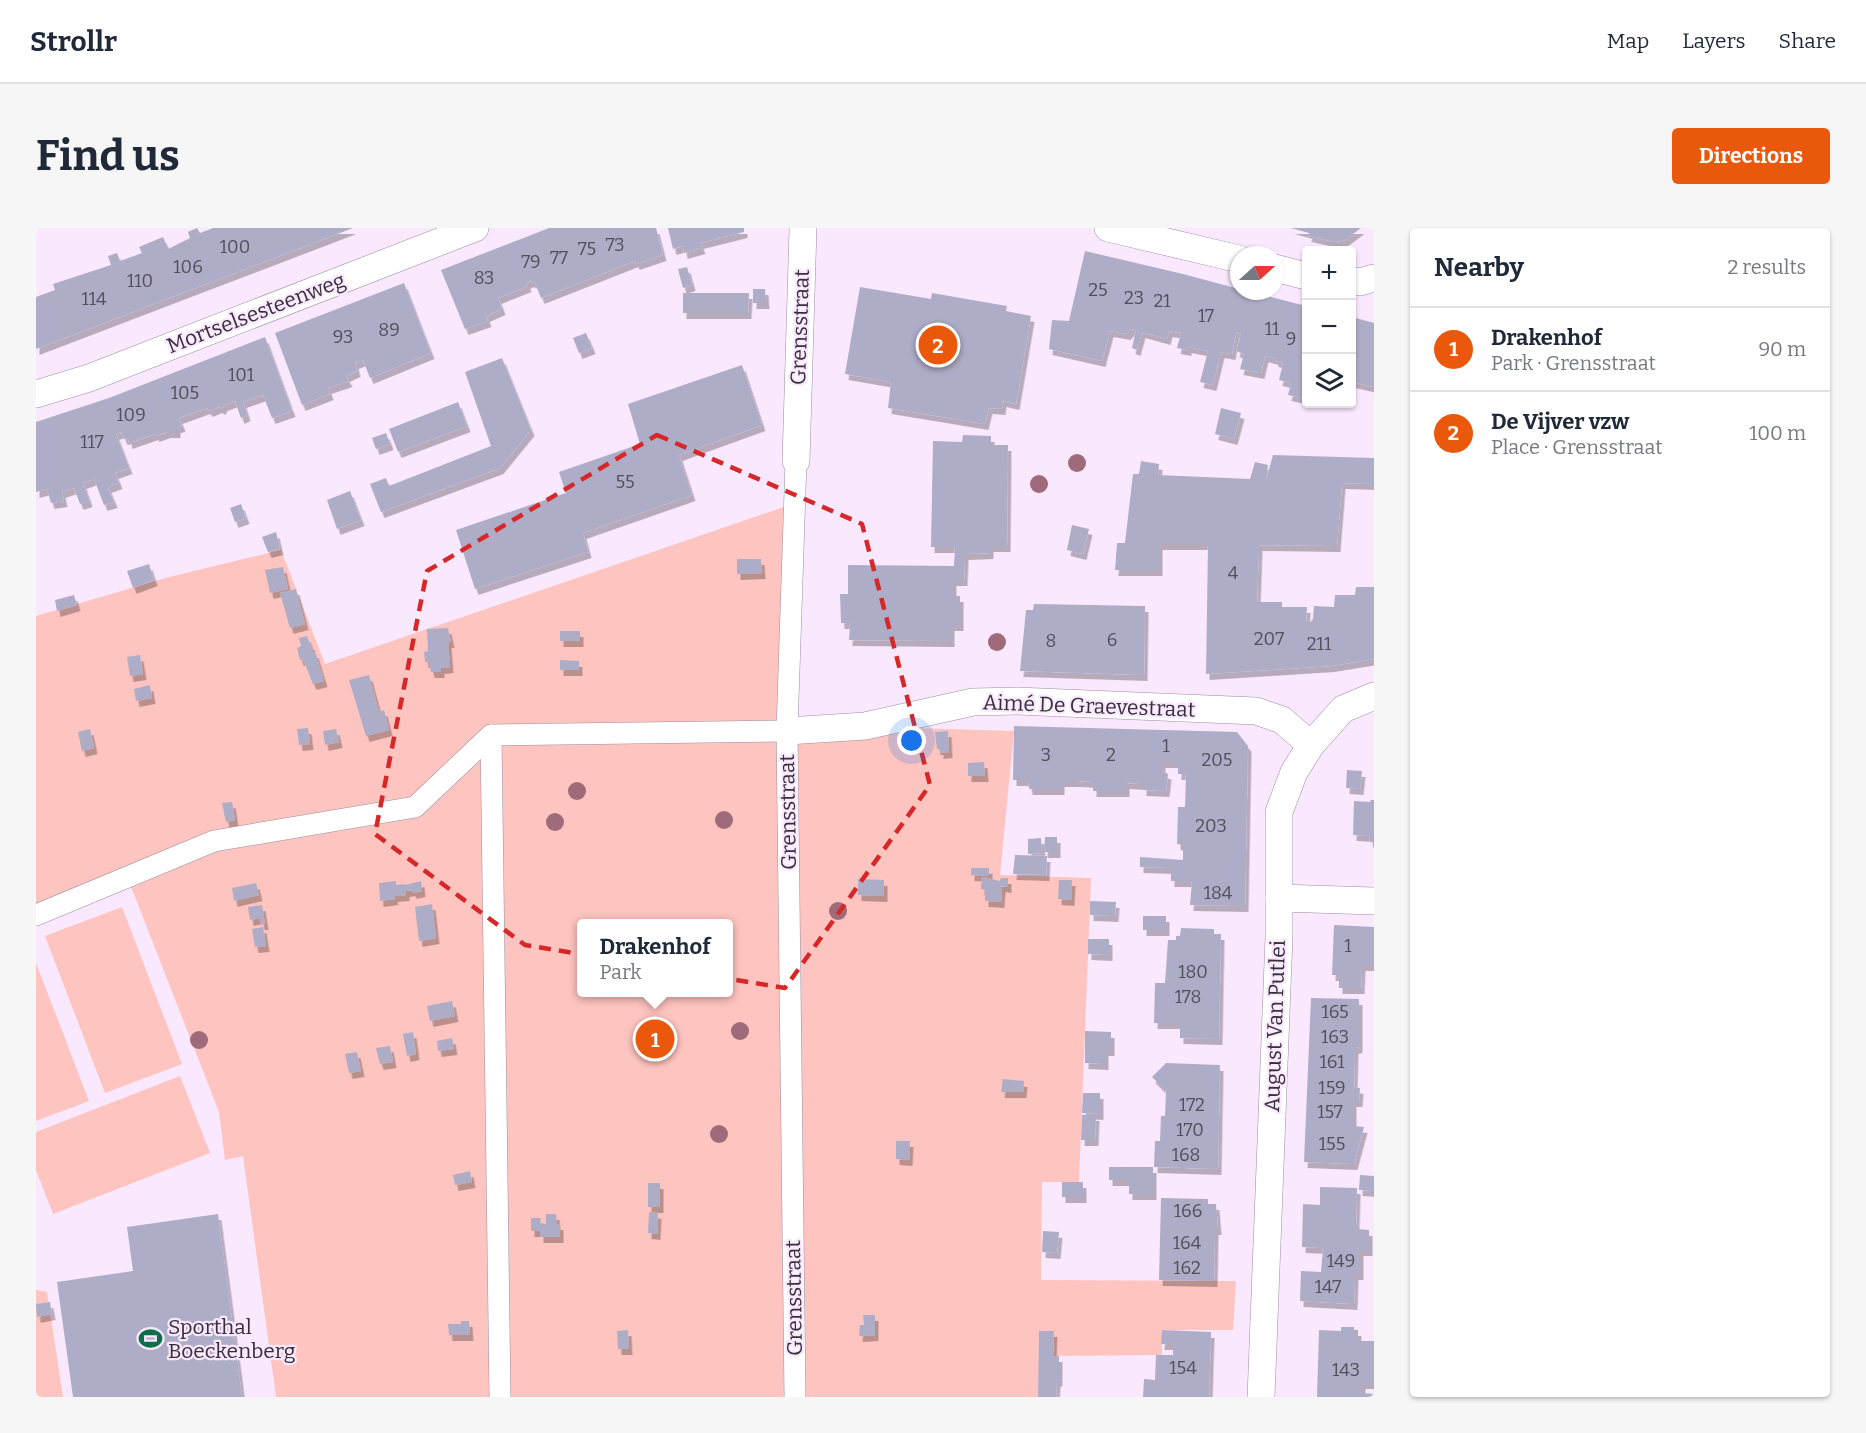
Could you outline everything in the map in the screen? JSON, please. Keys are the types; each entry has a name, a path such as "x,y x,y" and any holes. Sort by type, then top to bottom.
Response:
{"street":[{"name":"Mortselsesteenweg","path":"36,394 120,366 475,228"},
{"name":"Grensstraat","path":"795,1397 787,731 803,228"},
{"path":"1108,228 1230,258"},
{"path":"1284,270 1302,275"},
{"path":"1356,282 1374,278"},
{"name":"August Van Putlei","path":"1261,1397 1279,897 1279,812 1294,772 1311,745 1343,709 1374,696"},
{"name":"Aimé De Graevestraat","path":"787,731 865,726 973,702 1017,701 1256,711 1282,720 1311,745"},
{"path":"36,915 214,841 415,807 491,735 787,731"},
{"path":"491,735 500,1397"},
{"path":"1279,897 1374,901"}],"highlighted area":[{"path":"657,435 862,524 930,785 785,988 525,945 375,834 427,571"}],"shaded area":[{"path":"787,506 783,724 1014,731 1000,875 1091,878 1079,1182 1042,1182 1041,1280 1236,1281 1233,1330 1162,1330 1162,1355 1053,1356 1054,1331 1040,1331 1038,1397 276,1397 243,1156 225,1160 219,1112 130,884 36,923 36,616 169,577 281,550 325,664"},
{"path":"122,907 182,1064 105,1093 45,936"},
{"path":"36,963 89,1101 36,1121"},
{"path":"180,1076 210,1153 53,1214 36,1170 36,1132"},
{"path":"36,1290 47,1292 63,1397 36,1397"}],"building":[{"path":"197,228 200,233 213,228 353,228 36,349 36,297 55,290 53,284 111,265 108,256 117,253 120,261 142,253 139,247 163,237 168,249 190,238 188,232"},
{"path":"549,228 656,228 663,255 636,264 635,261 541,298 535,283 530,281 527,283 528,286 498,298 502,309 486,316 488,321 465,329 441,270"},
{"path":"668,228 744,228 744,232 700,243 702,248 684,253 683,246 673,249"},
{"path":"1291,228 1361,228 1345,240 1335,242 1308,236 1309,233"},
{"path":"1085,251 1230,287 1230,300 1283,300 1302,305 1302,398 1288,395 1291,383 1279,380 1283,363 1275,359 1265,356 1261,373 1240,369 1244,354 1236,351 1241,334 1236,332 1232,354 1221,352 1213,385 1200,382 1208,351 1188,347 1188,350 1177,348 1181,333 1169,331 1167,339 1142,332 1137,350 1132,348 1136,330 1132,329 1127,334 1110,331 1102,361 1049,349 1052,320 1069,321"},
{"path":"687,267 692,285 683,288 678,269"},
{"path":"404,283 431,353 370,378 363,360 355,363 357,371 346,376 349,381 328,388 330,394 302,405 275,333"},
{"path":"860,287 931,299 932,293 1007,306 1006,311 1031,316 1016,404 1003,401 1002,409 989,408 985,424 888,408 891,382 845,374"},
{"path":"753,289 765,289 766,303 753,303"},
{"path":"683,293 749,293 748,313 683,313"},
{"path":"1356,318 1374,323 1374,387 1356,383"},
{"path":"586,333 592,348 579,353 573,338"},
{"path":"265,337 292,411 272,418 263,395 243,402 247,415 241,418 235,401 224,405 222,409 219,407 209,411 207,408 179,418 182,426 177,427 177,432 167,432 156,436 155,434 129,443 128,438 124,439 121,432 116,434 129,468 115,473 119,483 108,487 114,502 104,505 94,479 83,483 89,501 80,504 74,488 62,492 64,501 51,503 47,489 36,492 36,422 109,398"},
{"path":"502,358 531,430 500,468 381,512 370,484 386,478 389,486 491,446 465,372"},
{"path":"742,365 762,425 679,455 692,495 583,533 588,552 475,589 456,530 566,493 559,472 640,444 628,404"},
{"path":"458,402 467,426 398,452 389,429"},
{"path":"1221,408 1241,413 1234,439 1215,434"},
{"path":"386,433 390,444 376,449 372,438"},
{"path":"963,435 991,436 991,445 1008,445 1007,546 990,546 990,553 965,554 964,580 953,580 953,596 960,596 960,625 951,625 951,641 849,640 850,623 841,623 840,594 848,594 848,565 954,566 955,547 931,547 933,441 962,442"},
{"path":"1273,455 1374,458 1374,484 1342,483 1337,546 1259,545 1257,602 1282,602 1282,607 1307,607 1306,622 1310,622 1313,619 1314,606 1334,607 1335,595 1355,595 1356,587 1374,587 1374,659 1331,666 1206,674 1208,544 1159,544 1159,570 1115,570 1117,543 1125,543 1133,474 1139,474 1141,461 1159,464 1158,475 1250,479 1255,462 1268,465 1266,480"},
{"path":"350,491 361,520 337,529 327,500"},
{"path":"241,504 246,518 235,522 230,508"},
{"path":"1072,525 1089,529 1083,554 1067,550"},
{"path":"276,532 280,549 268,552 262,537"},
{"path":"737,559 761,559 762,573 737,574"},
{"path":"149,564 154,580 133,588 127,571"},
{"path":"283,567 288,589 270,593 265,570"},
{"path":"296,589 305,624 290,628 280,593"},
{"path":"74,595 77,605 57,611 55,600"},
{"path":"1034,604 1145,606 1144,675 1020,671 1026,610 1033,610"},
{"path":"448,628 451,642 448,642 450,667 441,668 441,672 431,672 429,662 425,662 424,652 428,651 427,629"},
{"path":"560,631 580,631 580,641 560,641"},
{"path":"307,636 315,652 324,681 313,684 303,659 300,660 297,648 301,646 299,638"},
{"path":"140,655 143,674 130,676 127,657"},
{"path":"560,660 579,661 579,670 560,670"},
{"path":"369,675 379,712 384,710 389,730 366,736 349,680"},
{"path":"150,685 152,698 136,701 134,689"},
{"path":"1014,726 1237,732 1248,746 1245,906 1190,905 1192,881 1171,881 1171,868 1140,867 1140,857 1183,860 1183,845 1177,844 1178,807 1185,807 1186,774 1178,774 1178,762 1162,762 1162,771 1168,774 1166,791 1143,790 1143,784 1126,783 1126,791 1093,791 1093,782 1078,781 1061,781 1061,789 1029,789 1028,780 1013,780"},
{"path":"308,728 310,744 299,745 297,729"},
{"path":"90,729 94,748 82,751 78,732"},
{"path":"336,729 339,742 325,745 323,731"},
{"path":"948,731 949,752 940,753 940,749 937,749 935,732"},
{"path":"984,762 985,776 968,776 968,763"},
{"path":"1347,770 1362,771 1360,789 1346,788"},
{"path":"1370,800 1374,800 1374,842 1370,842 1369,836 1353,835 1354,801 1371,802"},
{"path":"232,802 235,820 226,822 222,803"},
{"path":"1045,837 1057,837 1057,852 1044,852"},
{"path":"1041,838 1042,853 1028,854 1028,839"},
{"path":"1015,855 1047,856 1046,875 1013,874"},
{"path":"971,868 989,868 989,876 971,875"},
{"path":"982,877 1000,881 1001,878 1008,878 1008,887 1002,886 1001,902 985,901 985,890 981,889"},
{"path":"858,879 884,880 884,896 858,895"},
{"path":"1059,880 1072,880 1071,900 1058,899"},
{"path":"396,881 396,885 405,885 421,881 422,891 413,893 412,890 406,891 406,895 380,901 379,883"},
{"path":"256,883 259,895 234,901 232,888"},
{"path":"1090,901 1116,902 1115,916 1090,915"},
{"path":"432,904 436,938 419,941 415,907"},
{"path":"262,905 265,924 261,924 260,918 250,920 248,907"},
{"path":"1143,916 1166,916 1166,930 1143,930"},
{"path":"1334,925 1374,927 1374,965 1362,965 1361,988 1339,988 1339,975 1332,975"},
{"path":"263,927 266,946 255,947 252,929"},
{"path":"1181,928 1214,929 1214,934 1221,934 1219,1039 1180,1038 1180,1023 1154,1023 1155,983 1165,983 1168,940 1176,940 1176,936 1180,936"},
{"path":"1088,939 1109,939 1109,955 1088,954"},
{"path":"1311,998 1359,999 1359,1047 1355,1048 1354,1087 1360,1088 1359,1101 1353,1101 1353,1126 1364,1127 1354,1164 1304,1162"},
{"path":"452,1001 455,1016 430,1021 427,1006"},
{"path":"1085,1031 1111,1032 1111,1050 1105,1050 1105,1064 1085,1063"},
{"path":"413,1032 416,1054 407,1056 403,1034"},
{"path":"452,1038 454,1049 438,1051 437,1041"},
{"path":"390,1046 393,1062 380,1064 376,1048"},
{"path":"357,1052 361,1071 349,1073 345,1054"},
{"path":"1166,1063 1220,1065 1218,1169 1154,1167 1155,1141 1160,1141 1161,1116 1165,1116 1166,1091 1152,1077"},
{"path":"1003,1079 1024,1081 1023,1092 1001,1092"},
{"path":"1083,1093 1100,1093 1100,1114 1082,1113"},
{"path":"1082,1115 1096,1115 1095,1140 1081,1140"},
{"path":"896,1141 910,1141 909,1160 896,1159"},
{"path":"1109,1167 1153,1167 1153,1194 1129,1194 1129,1180 1109,1180"},
{"path":"470,1171 472,1182 455,1185 453,1175"},
{"path":"1360,1175 1374,1176 1374,1191 1359,1190"},
{"path":"1062,1182 1083,1182 1083,1197 1062,1197"},
{"path":"648,1183 660,1183 660,1207 648,1207"},
{"path":"1320,1187 1357,1188 1356,1224 1358,1224 1358,1229 1369,1230 1369,1250 1360,1250 1360,1274 1355,1274 1354,1304 1300,1301 1301,1271 1321,1272 1323,1248 1302,1247 1303,1204 1320,1205"},
{"path":"1161,1198 1208,1199 1208,1204 1216,1204 1218,1229 1215,1229 1214,1281 1159,1280"},
{"path":"649,1212 658,1213 657,1234 648,1233"},
{"name":"Sporthal Boeckenberg","path":"218,1214 242,1397 73,1397 57,1282 133,1271 127,1227"},
{"path":"546,1214 556,1214 557,1224 560,1224 560,1237 540,1237 540,1231 531,1231 531,1218 541,1218 540,1223 546,1224"},
{"path":"1043,1231 1059,1232 1057,1253 1042,1252"},
{"path":"50,1302 52,1314 37,1317 36,1304"},
{"path":"863,1315 875,1315 875,1335 859,1336 860,1325 864,1325"},
{"path":"461,1321 469,1321 470,1335 449,1335 448,1324 461,1324"},
{"path":"1341,1327 1354,1327 1354,1330 1358,1330 1358,1341 1374,1341 1374,1383 1362,1383 1362,1393 1374,1394 1374,1397 1317,1397 1319,1330 1341,1331"},
{"path":"628,1330 629,1349 618,1349 617,1331"},
{"path":"1162,1330 1211,1332 1209,1397 1143,1397 1144,1379 1155,1380 1156,1355 1173,1355 1173,1344 1161,1344"},
{"path":"1039,1331 1054,1331 1053,1356 1059,1356 1056,1397 1038,1397"}],"place":[{"name":"De Vijver vzw","path":"938,345"},
{"name":"Drakenhof","path":"655,1039"},
{"name":"Sporthal Boeckenberg","path":"150,1339"}]}
